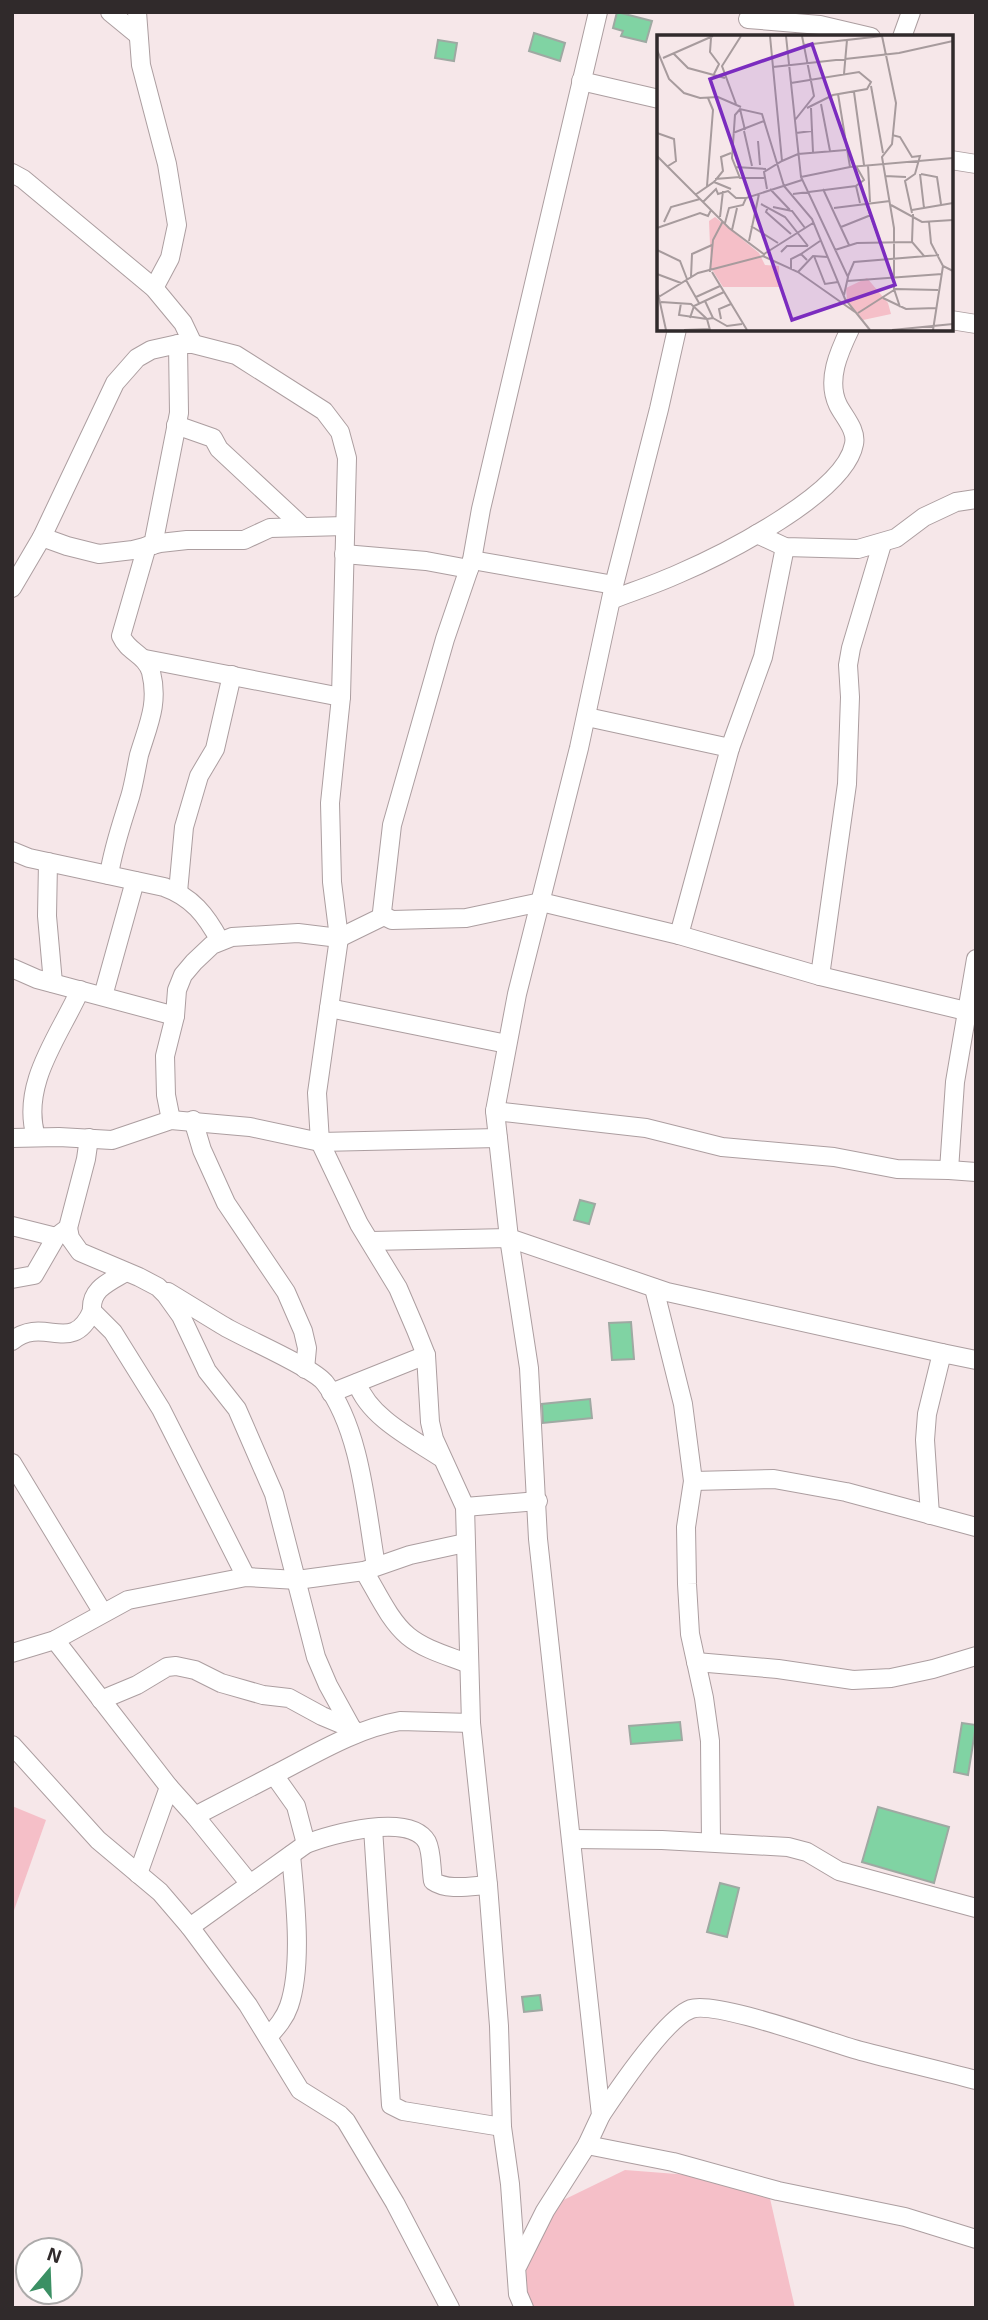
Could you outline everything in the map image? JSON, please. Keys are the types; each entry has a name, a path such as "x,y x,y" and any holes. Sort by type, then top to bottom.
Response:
{"street":[{"path":"110,12 138,34"},
{"path":"137,12 141,65 167,164 177,225 170,258 154,288"},
{"path":"598,12 470,565 445,639 392,825 382,912 392,920 466,918 541,902 679,936 820,976 966,1011"},
{"path":"903,35 911,12"},
{"path":"747,23 820,25 862,35"},
{"path":"581,81 657,99"},
{"path":"953,160 976,164"},
{"path":"12,173 23,179 154,288 183,324 186,344 179,413 150,545 121,636 129,647 145,659 341,697"},
{"path":"953,320 976,324"},
{"path":"601,2115 538,1539 529,1368 509,1238 495,1111 507,1044 587,717 613,592 677,331"},
{"path":"344,554 470,565 613,592 679,574 757,534 823,489 851,454 854,433 837,403 833,388 838,353 849,331"},
{"path":"12,589 43,537 115,383 137,358 151,350 186,344 236,355 324,411 340,432 346,458 341,697 330,803 332,882 339,938 317,1093 320,1142 359,1224 398,1288 426,1355 430,1422 440,1457 454,1481 464,1507 471,1723 499,2026 502,2127 510,2184 518,2294 524,2308"},
{"path":"176,425 213,438 219,449 303,527"},
{"path":"757,534 785,547 858,549 895,538 956,502 976,499"},
{"path":"43,537 99,554 133,551 150,545 187,540 244,540 270,528 345,526"},
{"path":"820,976 847,784 850,696 848,665 882,544"},
{"path":"679,936 730,748 763,657 785,547"},
{"path":"109,875 119,828 155,706 151,671 145,659"},
{"path":"178,892 184,827 199,776 215,749 232,675"},
{"path":"587,717 730,748"},
{"path":"12,851 178,892 198,906 220,941"},
{"path":"48,862 47,916 53,983"},
{"path":"103,996 135,881"},
{"path":"171,1120 166,1095 165,1056 177,990 183,975 212,945 232,937 298,933 339,938 384,916"},
{"path":"949,1170 955,1082 976,959"},
{"path":"12,968 53,983 174,1016"},
{"path":"36,1137 32,1117 41,1065 80,990"},
{"path":"329,1008 507,1044"},
{"path":"495,1111 646,1128 722,1147 834,1157 897,1169 976,1172"},
{"path":"12,1138 111,1140 171,1120 250,1127 320,1142 498,1138"},
{"path":"193,1120 202,1150 226,1203 286,1292 303,1331 307,1348 305,1369"},
{"path":"12,1279 25,1279 34,1275 62,1232 86,1159 89,1138"},
{"path":"12,1226 62,1232 80,1252 158,1287 323,1380 348,1427 360,1474 370,1569 393,1618 407,1635 423,1645 468,1664"},
{"path":"371,1241 509,1238 654,1288 775,1318 976,1360"},
{"path":"12,1341 20,1334 33,1330 76,1332 87,1322 92,1311 92,1298 102,1286 125,1272"},
{"path":"158,1287 181,1316 207,1371 237,1409 274,1494 316,1657 328,1685 354,1731"},
{"path":"654,1288 683,1404 693,1481 685,1527 690,1634 710,1741 711,1841"},
{"path":"92,1311 113,1332 161,1409 246,1577"},
{"path":"930,1515 925,1440 927,1414 942,1353"},
{"path":"331,1393 426,1355"},
{"path":"357,1383 361,1394 374,1409 440,1457"},
{"path":"12,1463 103,1612"},
{"path":"693,1481 774,1479 846,1492 976,1527"},
{"path":"464,1507 538,1501"},
{"path":"12,1653 55,1640 128,1600 246,1577 297,1580 370,1569 410,1555 465,1543"},
{"path":"55,1640 169,1787 250,1884"},
{"path":"696,1662 778,1669 853,1680 891,1678 976,1656"},
{"path":"101,1700 137,1685 167,1667 186,1667 221,1683 263,1695 289,1698 354,1731"},
{"path":"195,1816 354,1731 400,1721 471,1723"},
{"path":"12,1745 98,1840 160,1892 190,1927 248,2005 300,2090 346,2121 395,2203 450,2308"},
{"path":"268,2037 289,2007 295,1981 299,1849 296,1806 274,1775"},
{"path":"138,1874 169,1787"},
{"path":"190,1927 299,1849 324,1838 373,1828 408,1828 418,1833 428,1844 435,1883 451,1887 488,1885"},
{"path":"373,1828 391,2105 403,2111 502,2127"},
{"path":"572,1839 711,1841 788,1847 807,1852 839,1871 976,1908"},
{"path":"517,2265 545,2211 587,2145 601,2115 637,2063 680,2017 691,2009 702,2008 766,2021 860,2050 976,2080"},
{"path":"587,2145 673,2162 778,2191 905,2217 976,2239"}],"shaded area":[{"path":"12,1806 46,1820 12,1916"},
{"path":"625,2170 766,2181 795,2308 525,2308 527,2248 551,2206"}],"building":[{"path":"617,12 652,21 646,42 621,36 623,31 613,28"},
{"path":"534,33 565,43 560,61 529,51"},
{"path":"438,40 457,43 454,61 435,58"},
{"path":"580,1200 595,1204 589,1224 574,1220"},
{"path":"631,1322 634,1359 612,1360 609,1323"},
{"path":"590,1399 592,1418 543,1423 542,1404"},
{"path":"680,1722 682,1740 631,1744 629,1726"},
{"path":"962,1723 976,1725 968,1775 954,1772"},
{"path":"878,1807 949,1827 934,1883 862,1862"},
{"path":"720,1883 739,1888 727,1937 707,1932"},
{"path":"540,1995 542,2010 524,2012 522,1997"}]}
